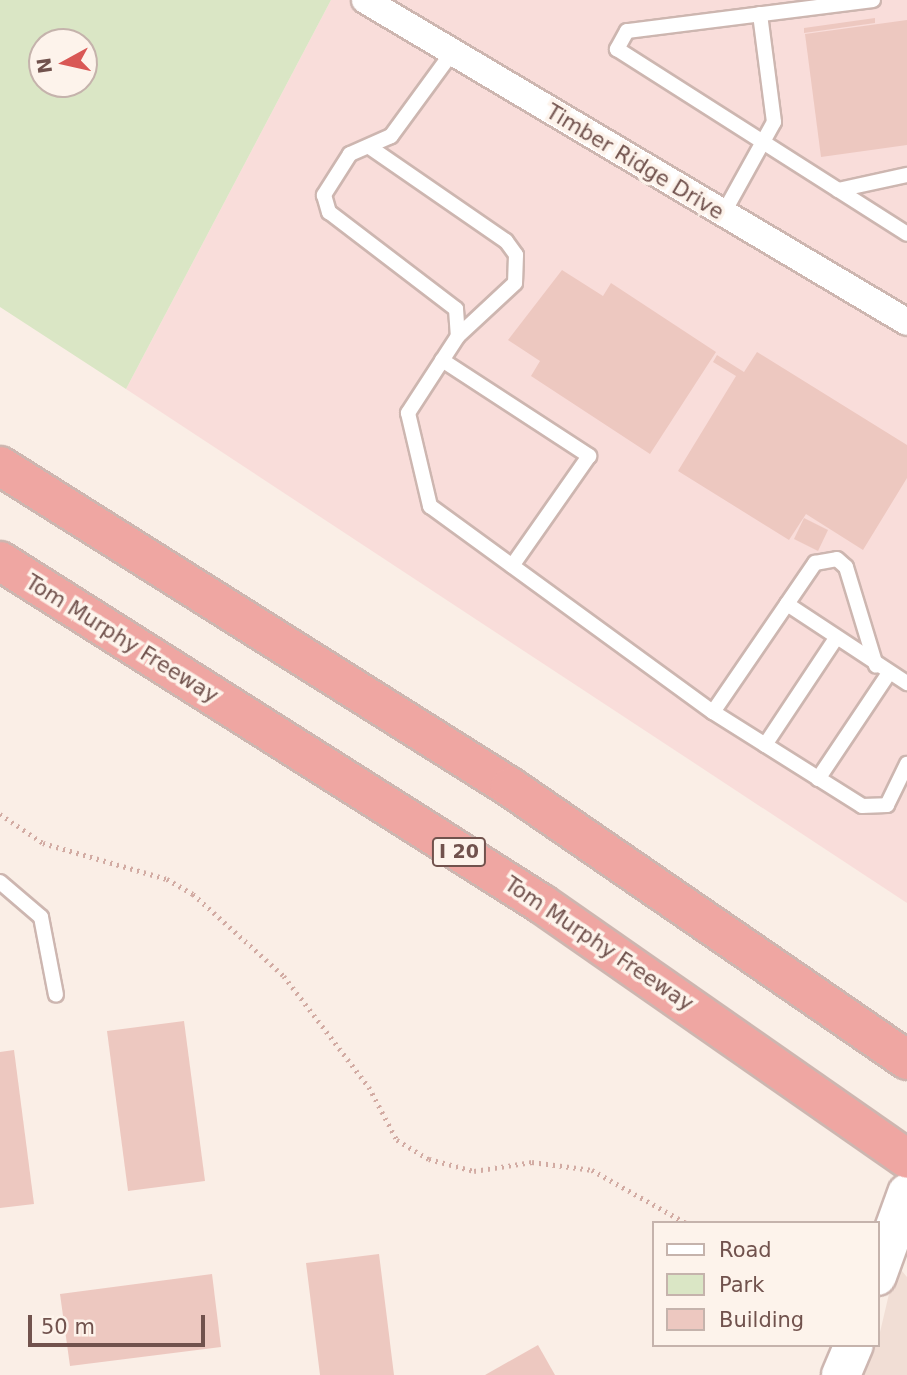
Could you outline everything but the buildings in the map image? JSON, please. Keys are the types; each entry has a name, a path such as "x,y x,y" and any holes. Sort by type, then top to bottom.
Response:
{"highway":[{"path":"0,466 510,787 907,1060"},
{"name":"Tom Murphy Freeway","path":"0,561 542,904 907,1159"}],"street":[{"name":"Timber Ridge Drive","path":"380,5 451,54 907,323"},
{"path":"879,1272 907,1193"},
{"path":"841,1375 852,1347"}],"lane":[{"path":"873,0 627,31 617,49 907,233"},
{"path":"723,214 767,145 774,122 760,14"},
{"path":"451,54 391,136 371,148 350,154 324,195 330,212 456,309 458,336"},
{"path":"371,148 506,241 516,255 515,283 458,336 408,412 423,494 430,506 712,712 818,779 874,809 887,805 907,764"},
{"path":"838,190 907,175"},
{"path":"442,360 589,456 512,566"},
{"path":"712,712 815,563 836,559 846,567 883,669"},
{"path":"787,604 907,683"},
{"path":"765,745 836,638"},
{"path":"818,779 883,669"},
{"path":"0,882 41,917 56,995"}],"path":[{"path":"0,814 43,843 167,879 193,894 284,976 408,1147 474,1171 533,1162 592,1170 682,1221"}],"shaded area":[{"path":"331,0 907,0 907,903 126,389"},
{"path":"896,1264 907,1277 907,1375 859,1375 870,1347 879,1347 879,1336"}],"green space":[{"path":"0,0 331,0 126,389 0,307"}]}
